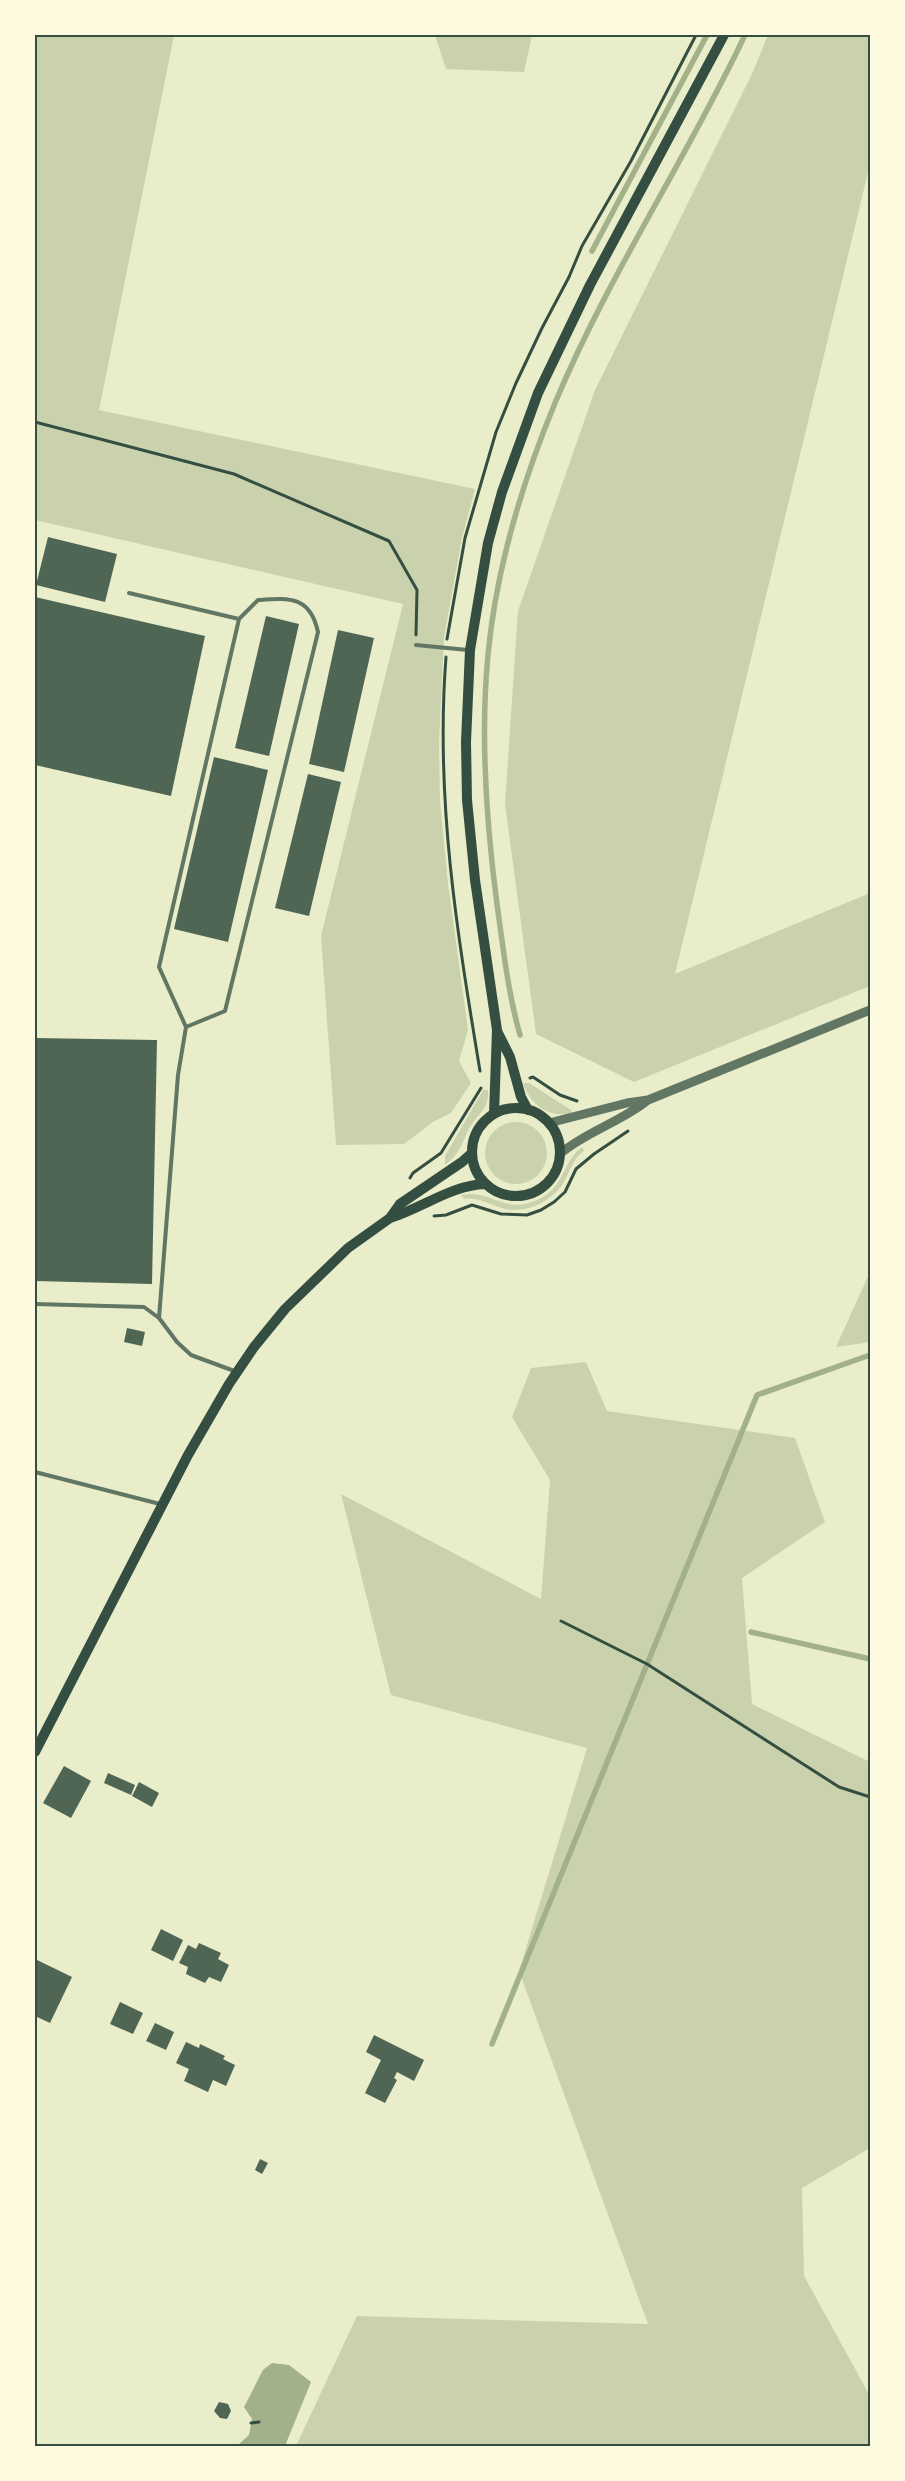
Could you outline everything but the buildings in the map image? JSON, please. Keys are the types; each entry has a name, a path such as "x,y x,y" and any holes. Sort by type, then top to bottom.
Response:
{"main road":[{"path":"494,1114 497,1030 475,880 467,800 466,742 470,650 488,543 519,440 538,393 590,285 724,35"},
{"path":"497,1030 510,1057 521,1097 528,1110"},
{"path":"516,1108 528,1110 536,1113 549,1123 558,1137 561,1153 558,1167 551,1180 540,1190 526,1196 511,1197 497,1193 485,1184 478,1175 472,1153 478,1130 494,1114 516,1108"},
{"path":"390,1218 400,1204 472,1153"},
{"path":"35,1752 188,1455 237,1372 285,1309 348,1248 390,1218 472,1184 485,1184"}],"street":[{"path":"549,1123 627,1103 648,1100 870,1010"},
{"path":"561,1153 571,1144 630,1114 648,1100"}],"lane":[{"path":"129,593 240,619"},
{"path":"159,1318 178,1075 186,1027 159,967 240,619 258,600 282,599 302,602 314,616 318,632 225,1011 186,1027"},
{"path":"416,645 470,650"},
{"path":"35,1304 144,1307 159,1318 177,1342 191,1355 237,1372"},
{"path":"35,1472 162,1505"}],"path":[{"path":"481,1077 459,941 443,801 442,742 446,648 454,592 467,529 493,441 516,383 569,277 582,246 631,161 696,35"},
{"path":"35,422 234,474 389,540 417,590 416,645"},
{"path":"427,1217 446,1215 472,1205 513,1215 527,1215 541,1210 565,1192 576,1169 633,1127"},
{"path":"561,1621 647,1664 839,1787 870,1797"},
{"path":"251,2423 259,2422"}],"shaded area":[{"path":"35,35 174,35 99,410 475,489 462,538 444,638 439,743 440,801 448,884 468,1030 459,1061 471,1083 451,1113 433,1122 404,1144 336,1145 321,936 403,604 35,520"},
{"path":"435,35 532,35 524,72 446,69"},
{"path":"768,35 870,35 870,164 675,974 870,893 870,986 634,1082 536,1034 505,804 518,611 595,390 752,74"},
{"path":"523,1083 529,1083 571,1110 572,1114 548,1112 536,1104 526,1091"},
{"path":"483,1090 488,1090 485,1107 470,1127 458,1152 445,1165 445,1156"},
{"path":"516,1122 528,1125 538,1131 544,1141 547,1153 544,1165 538,1175 528,1181 516,1184 504,1181 494,1175 488,1165 485,1153 488,1141 494,1131 504,1125"},
{"path":"582,1147 584,1151 574,1162 562,1185 552,1196 533,1207 519,1210 505,1209 476,1199 464,1199 461,1195 472,1194 510,1204 521,1205 532,1202 552,1190 576,1152"},
{"path":"870,1272 870,1342 836,1347"},
{"path":"586,1362 607,1411 795,1438 825,1522 742,1578 752,1704 870,1762 870,2148 802,2188 804,2276 870,2396 870,2446 296,2446 357,2316 648,2324 519,1971 587,1748 391,1695 341,1494 541,1599 550,1480 512,1417 531,1368"},
{"path":"272,2363 289,2365 311,2382 285,2446 237,2446 249,2435 252,2419 244,2407 263,2370"}],"waterway":[{"path":"592,251 707,35"},
{"path":"520,1035 509,986 497,904 485,779 484,717 488,655 497,591 504,559 521,495 543,433 576,356 745,35"},
{"path":"492,2044 757,1395 870,1355"},
{"path":"751,1632 870,1659"}]}
